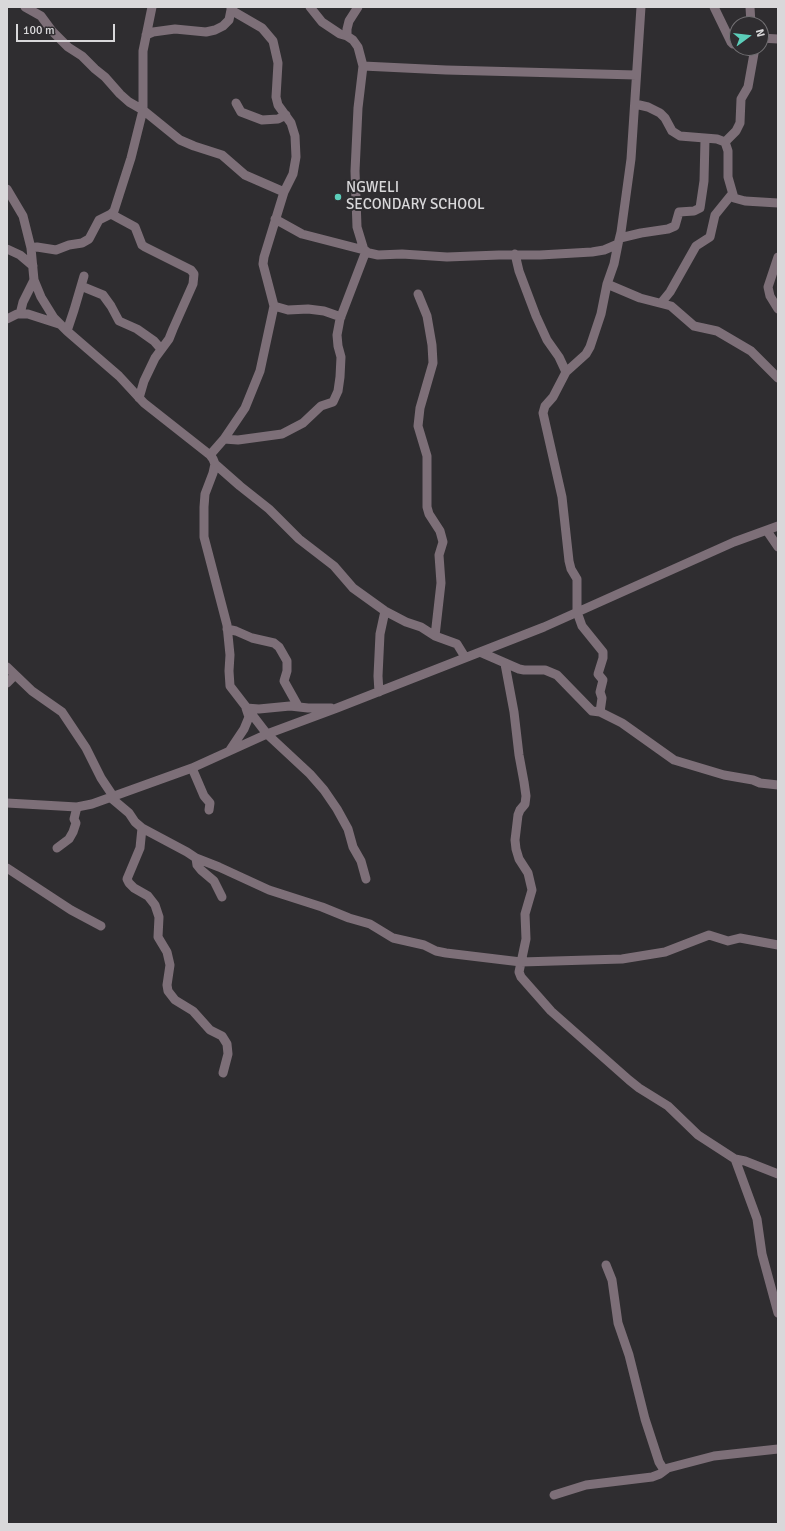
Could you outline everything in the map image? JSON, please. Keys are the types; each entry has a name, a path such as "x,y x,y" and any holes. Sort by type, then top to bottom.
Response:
{"street":[{"path":"25,7 41,16 52,31 68,47 82,56 95,69 106,76 128,102 143,110 180,140 222,155 245,175 284,192"},
{"path":"31,248 37,247 56,250 69,245 82,243 89,239 99,220 114,211 131,158 143,110 143,51 152,7"},
{"path":"224,439 238,440 282,434 303,423 321,406 333,402 338,391 341,357 337,335 341,317 365,251 357,227 355,171 358,108 363,66 358,47 353,40 340,34 322,22 310,7"},
{"path":"347,36 346,29 349,21 358,7"},
{"path":"600,712 602,698 600,692 603,680 598,674 603,658 603,652 582,626 578,612 576,579 570,569 562,497 543,413 545,406 553,397 566,372 586,354 590,347 601,314 607,284 614,264 632,159 641,7"},
{"path":"714,7 729,38"},
{"path":"146,35 153,32 175,29 206,32 215,30 223,26 229,20 231,8 262,28 273,41 278,63 276,97 278,105 291,123 295,136 296,157 293,174 284,192 264,257 263,264 274,306 260,371 245,408 224,439 210,455"},
{"path":"725,142 736,131 740,123 740,99 748,86 754,56"},
{"path":"363,66 446,70 636,75"},
{"path":"236,103 241,112 262,120 278,119 286,115"},
{"path":"635,104 648,107 660,113 665,118 670,129 677,135 716,139 725,142"},
{"path":"275,219 302,234 378,255 402,254 447,257 515,254 540,255 604,250 619,241 641,233 668,229 675,226 679,212 694,212 700,208 704,181 705,139"},
{"path":"725,142 728,150 728,177 734,198 737,200 778,203"},
{"path":"7,188 23,216 31,248 34,280 49,312 59,324 119,376 139,398 158,415 210,455 215,464 269,510 299,539 334,566 353,588 385,611 406,622 421,627 435,636 457,644 465,658"},
{"path":"661,303 670,292 696,246 710,237 714,215 732,194"},
{"path":"111,214 135,227 142,245 191,270 194,274 193,284 173,330 169,339 160,349 155,358 144,382 139,398"},
{"path":"7,249 20,255 33,266"},
{"path":"515,254 519,271 536,316 547,340 559,357 566,372"},
{"path":"778,257 768,287 770,296 778,309"},
{"path":"66,331 84,276"},
{"path":"20,314 34,280"},
{"path":"607,284 640,298 671,306 694,326 717,331 751,351 778,378"},
{"path":"81,286 103,295 119,321 137,329 154,340 160,349"},
{"path":"418,294 427,316 433,363 420,408 418,426 426,456 427,507 429,514 440,531 442,542 439,555 441,583 435,636"},
{"path":"274,306 288,310 324,311 341,317"},
{"path":"7,319 20,314 28,314 59,324"},
{"path":"215,464 206,494 204,537 216,578 227,629 230,655 230,686 267,734 310,774 337,809 348,829 353,847 361,861 366,878"},
{"path":"7,803 77,806 92,804 112,797 192,768 267,734 480,652 578,612 734,542 778,526"},
{"path":"767,531 778,547"},
{"path":"379,692 378,676 380,634 385,611"},
{"path":"227,629 252,638 274,643 279,647 287,662 287,671 284,681 298,706"},
{"path":"480,652 505,664 524,670 544,670 557,675 592,711 600,712 622,723 674,760 724,775 753,780 760,783 778,785"},
{"path":"505,664 514,712 526,796 525,804 518,815 515,840 516,849 519,859 528,873 532,890 525,914 526,939 519,972 521,977 551,1011 639,1088 668,1106 698,1135 735,1159 745,1161 778,1174"},
{"path":"7,667 32,691 62,712 68,719 86,748 112,797 142,828 196,858 269,890 370,924 393,938 419,943 436,951 459,956 521,962 622,960 665,952 709,935 728,941 740,938 778,945"},
{"path":"7,683 15,675"},
{"path":"246,708 260,709 290,706 337,708"},
{"path":"230,751 244,729 249,717 246,708"},
{"path":"192,768 204,796 210,803 209,810"},
{"path":"57,848 69,839 73,832 76,822 74,819 77,806"},
{"path":"142,828 140,848 127,879 134,888 148,896 155,905 159,917 158,937 167,952 170,965 167,985 168,991 175,1000 193,1011 210,1030 222,1036 227,1044 228,1054 223,1073"},
{"path":"196,858 197,865 214,881 222,897"},
{"path":"7,868 71,910 101,926"},
{"path":"735,1159 757,1219 762,1254 778,1313"},
{"path":"606,1265 612,1280 618,1323 629,1355 645,1419 659,1462 664,1470"},
{"path":"554,1495 586,1484 652,1477 660,1474 664,1470 714,1456 778,1449"}],"place":[{"name":"NGWELI SECONDARY SCHOOL","path":"338,197"}]}
